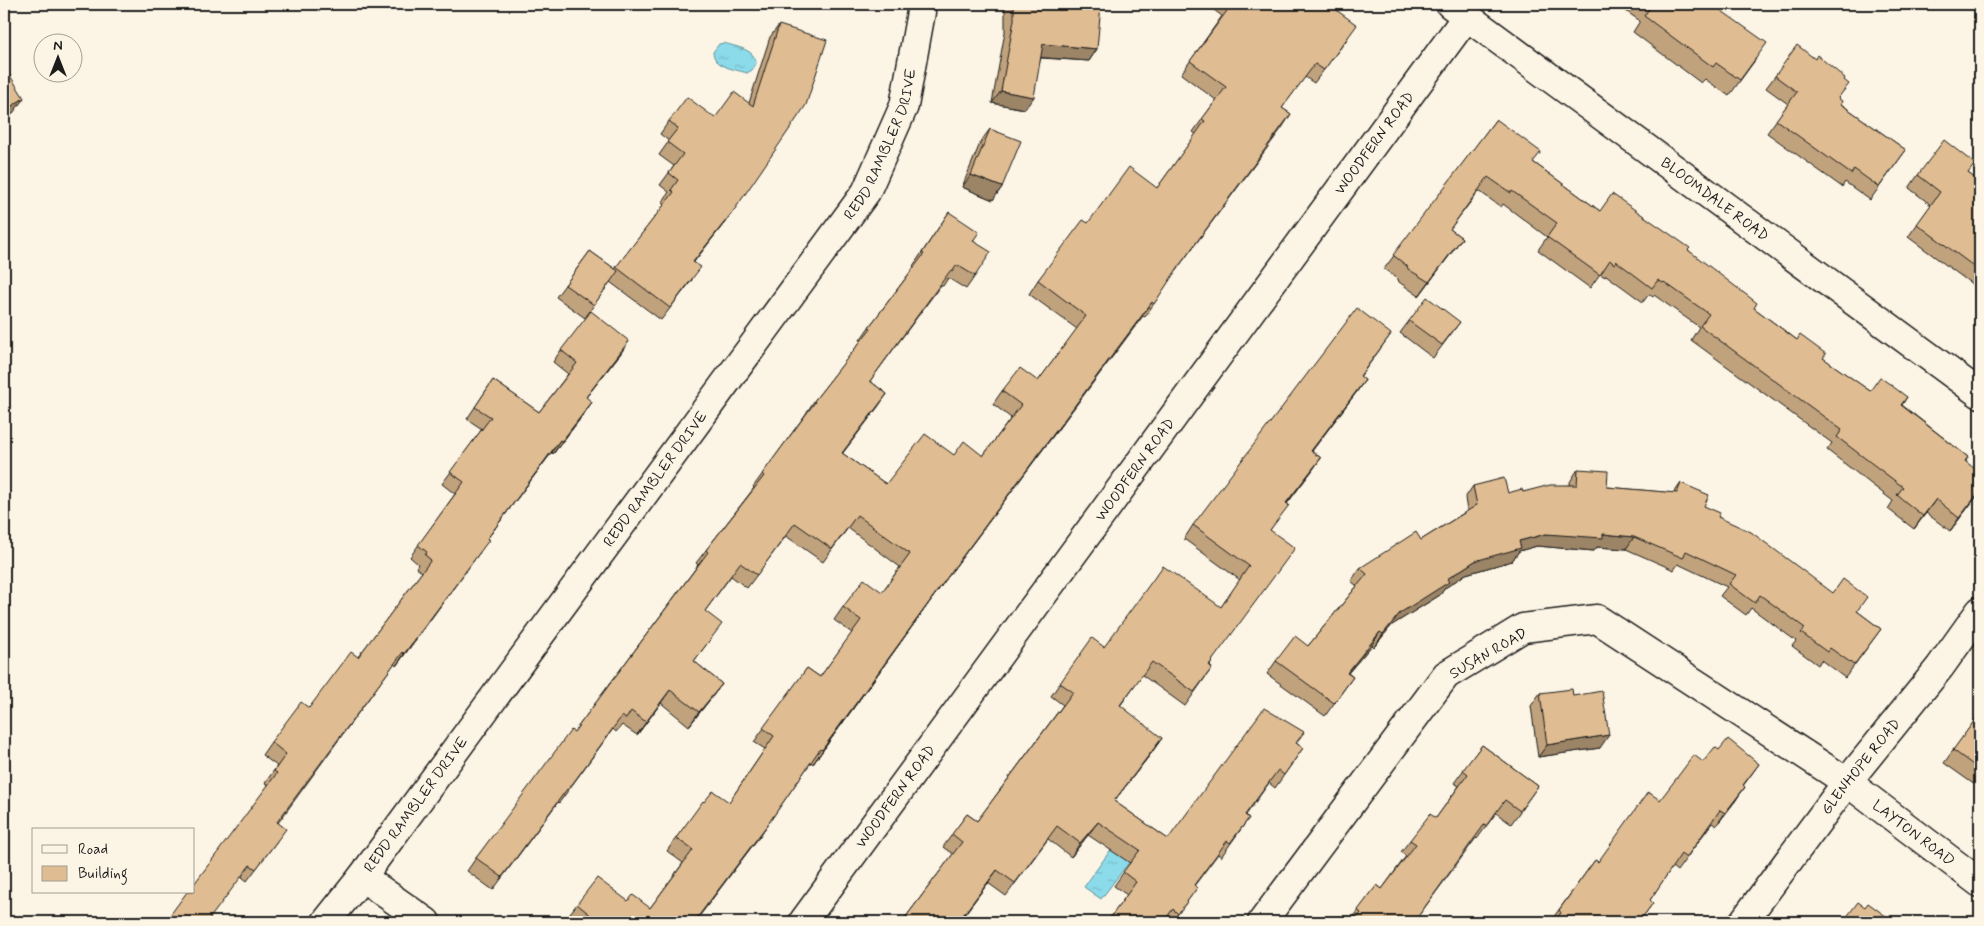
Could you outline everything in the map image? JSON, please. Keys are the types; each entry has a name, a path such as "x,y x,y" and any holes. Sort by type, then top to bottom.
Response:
{"street":[{"name":"REDD RAMBLER DRIVE","path":"326,922 362,877 866,192 904,106 921,12 920,4"},
{"name":"BLOOMDALE ROAD","path":"1459,10 1980,394"},
{"name":"WOODFERN ROAD","path":"803,922 1459,10"},
{"name":"GLENHOPE ROAD","path":"1744,922 1847,782 1940,667 1980,611"},
{"name":"SUSAN ROAD","path":"1262,922 1446,675 1523,628 1597,619 1847,782"},
{"name":"LAYTON ROAD","path":"1847,782 1980,883"},
{"path":"362,877 426,922"}],"water":[{"path":"724,43 744,49 753,55 756,64 752,70 747,73 726,67 717,61 713,52 719,44"},
{"path":"1112,848 1130,861 1101,899 1084,887"}],"building":[{"path":"1014,4 1101,5 1097,49 1043,44 1034,97 1001,91 1014,20"},
{"path":"1232,4 1328,4 1357,25 1324,70 1315,64 1282,108 1291,114 1179,266 1154,304 1152,302 962,557 822,750 820,749 768,824 694,922 599,922 577,904 597,878 628,901 633,895 650,908 693,850 676,838 703,801 713,791 729,802 774,736 763,728 807,668 820,677 861,620 843,607 864,579 882,592 910,554 857,515 832,549 795,523 757,575 740,563 705,611 722,624 694,661 722,684 699,712 670,690 646,722 631,711 626,719 622,716 502,877 476,858 571,730 574,732 708,552 706,550 764,476 762,474 814,401 871,328 869,327 924,254 922,253 949,212 979,232 973,241 991,252 975,276 957,265 952,272 950,271 870,381 887,394 842,453 886,484 925,434 954,455 964,441 983,456 1021,405 1002,391 1020,368 1038,381 1086,316 1038,280 1083,220 1088,223 1129,167 1157,188 1205,121 1202,119 1226,87 1190,61"},
{"path":"1649,4 1712,4 1767,43 1740,80 1716,63 1713,67 1644,16 1651,6"},
{"path":"779,25 827,40 806,105 735,209 693,262 701,267 670,308 616,267 674,192 671,190 678,180 669,173 683,154 667,142 678,128 669,121 687,97 715,118 734,92 753,106"},
{"path":"1797,45 1815,59 1817,55 1845,78 1844,80 1849,84 1838,98 1842,101 1841,104 1906,150 1879,187 1854,169 1851,174 1776,120 1797,92 1775,76"},
{"path":"4,66 24,98 4,111"},
{"path":"1496,119 1541,152 1533,162 1600,211 1612,194 1690,248 1688,250 1757,303 1754,308 1797,340 1800,335 1826,354 1823,358 1870,391 1880,377 1907,397 1901,405 1968,457 1965,461 1980,473 1980,491 1959,518 1936,499 1923,516 1897,495 1903,487 1837,437 1842,430 1700,326 1709,314 1664,282 1658,280 1652,288 1616,261 1614,264 1610,260 1600,275 1547,237 1557,223 1512,191 1511,193 1488,177 1450,229 1462,238 1429,282 1408,269 1407,266 1393,255"},
{"path":"990,129 1021,141 1002,187 971,175"},
{"path":"1944,140 1975,164 1968,173 1980,182 1980,201 1977,205 1980,207 1980,271 1917,224 1940,192 1918,175"},
{"path":"590,251 618,271 594,305 565,285"},
{"path":"1427,297 1460,322 1442,345 1409,321"},
{"path":"1357,308 1391,334 1360,376 1365,380 1311,451 1321,458 1286,503 1289,505 1270,530 1295,548 1209,665 1212,668 1194,692 1152,662 1120,705 1162,738 1114,801 1168,839 1264,708 1304,732 1296,743 1303,748 1284,775 1278,770 1245,815 1249,818 1230,843 1227,841 1194,885 1197,888 1178,914 1173,909 1163,922 1107,922 1136,882 1123,872 1140,850 1098,822 1080,843 1057,826 1015,883 997,870 958,922 902,922 962,842 952,834 967,814 977,821 1073,692 1060,683 1092,638 1104,647 1163,566 1221,607 1249,566 1193,525"},
{"path":"591,311 629,341 586,397 592,402 562,441 560,440 487,539 489,540 277,822 286,829 256,869 250,865 207,922 165,922 186,894 195,894 195,883 277,773 274,771 286,754 271,742 301,702 309,708 351,652 358,657 431,560 425,555 427,552 418,545 464,482 450,472 491,417 475,407 493,380 539,412 577,363 561,350"},
{"path":"1578,469 1608,471 1607,487 1677,493 1681,483 1709,495 1704,506 1720,513 1718,517 1751,532 1833,593 1843,579 1867,597 1857,611 1881,629 1854,665 1830,648 1827,652 1801,633 1805,628 1760,595 1755,603 1729,584 1736,575 1686,551 1683,558 1634,537 1603,534 1603,538 1546,534 1519,541 1521,548 1475,561 1447,579 1449,582 1400,613 1383,634 1380,632 1347,673 1353,677 1334,703 1276,661 1295,636 1308,646 1367,574 1360,568 1416,532 1421,540 1477,505 1473,486 1504,478 1508,493 1522,489 1523,492 1550,485 1577,485"},
{"path":"1572,689 1573,696 1602,691 1609,735 1547,745 1540,693"},
{"path":"1980,713 1980,770 1953,750"},
{"path":"1728,739 1759,764 1743,785 1745,787 1725,813 1720,810 1686,858 1681,854 1650,900 1653,903 1639,922 1554,922 1561,913 1559,910 1595,860 1598,862 1648,792 1660,800 1694,755 1703,762 1715,747 1719,750"},
{"path":"1482,745 1538,786 1520,811 1505,800 1486,826 1484,825 1414,922 1354,922 1361,913 1358,910 1377,885 1382,889 1416,844 1410,840 1430,814 1436,818 1468,774 1463,770"},
{"path":"1858,902 1865,907 1868,903 1894,922 1843,922"}]}
